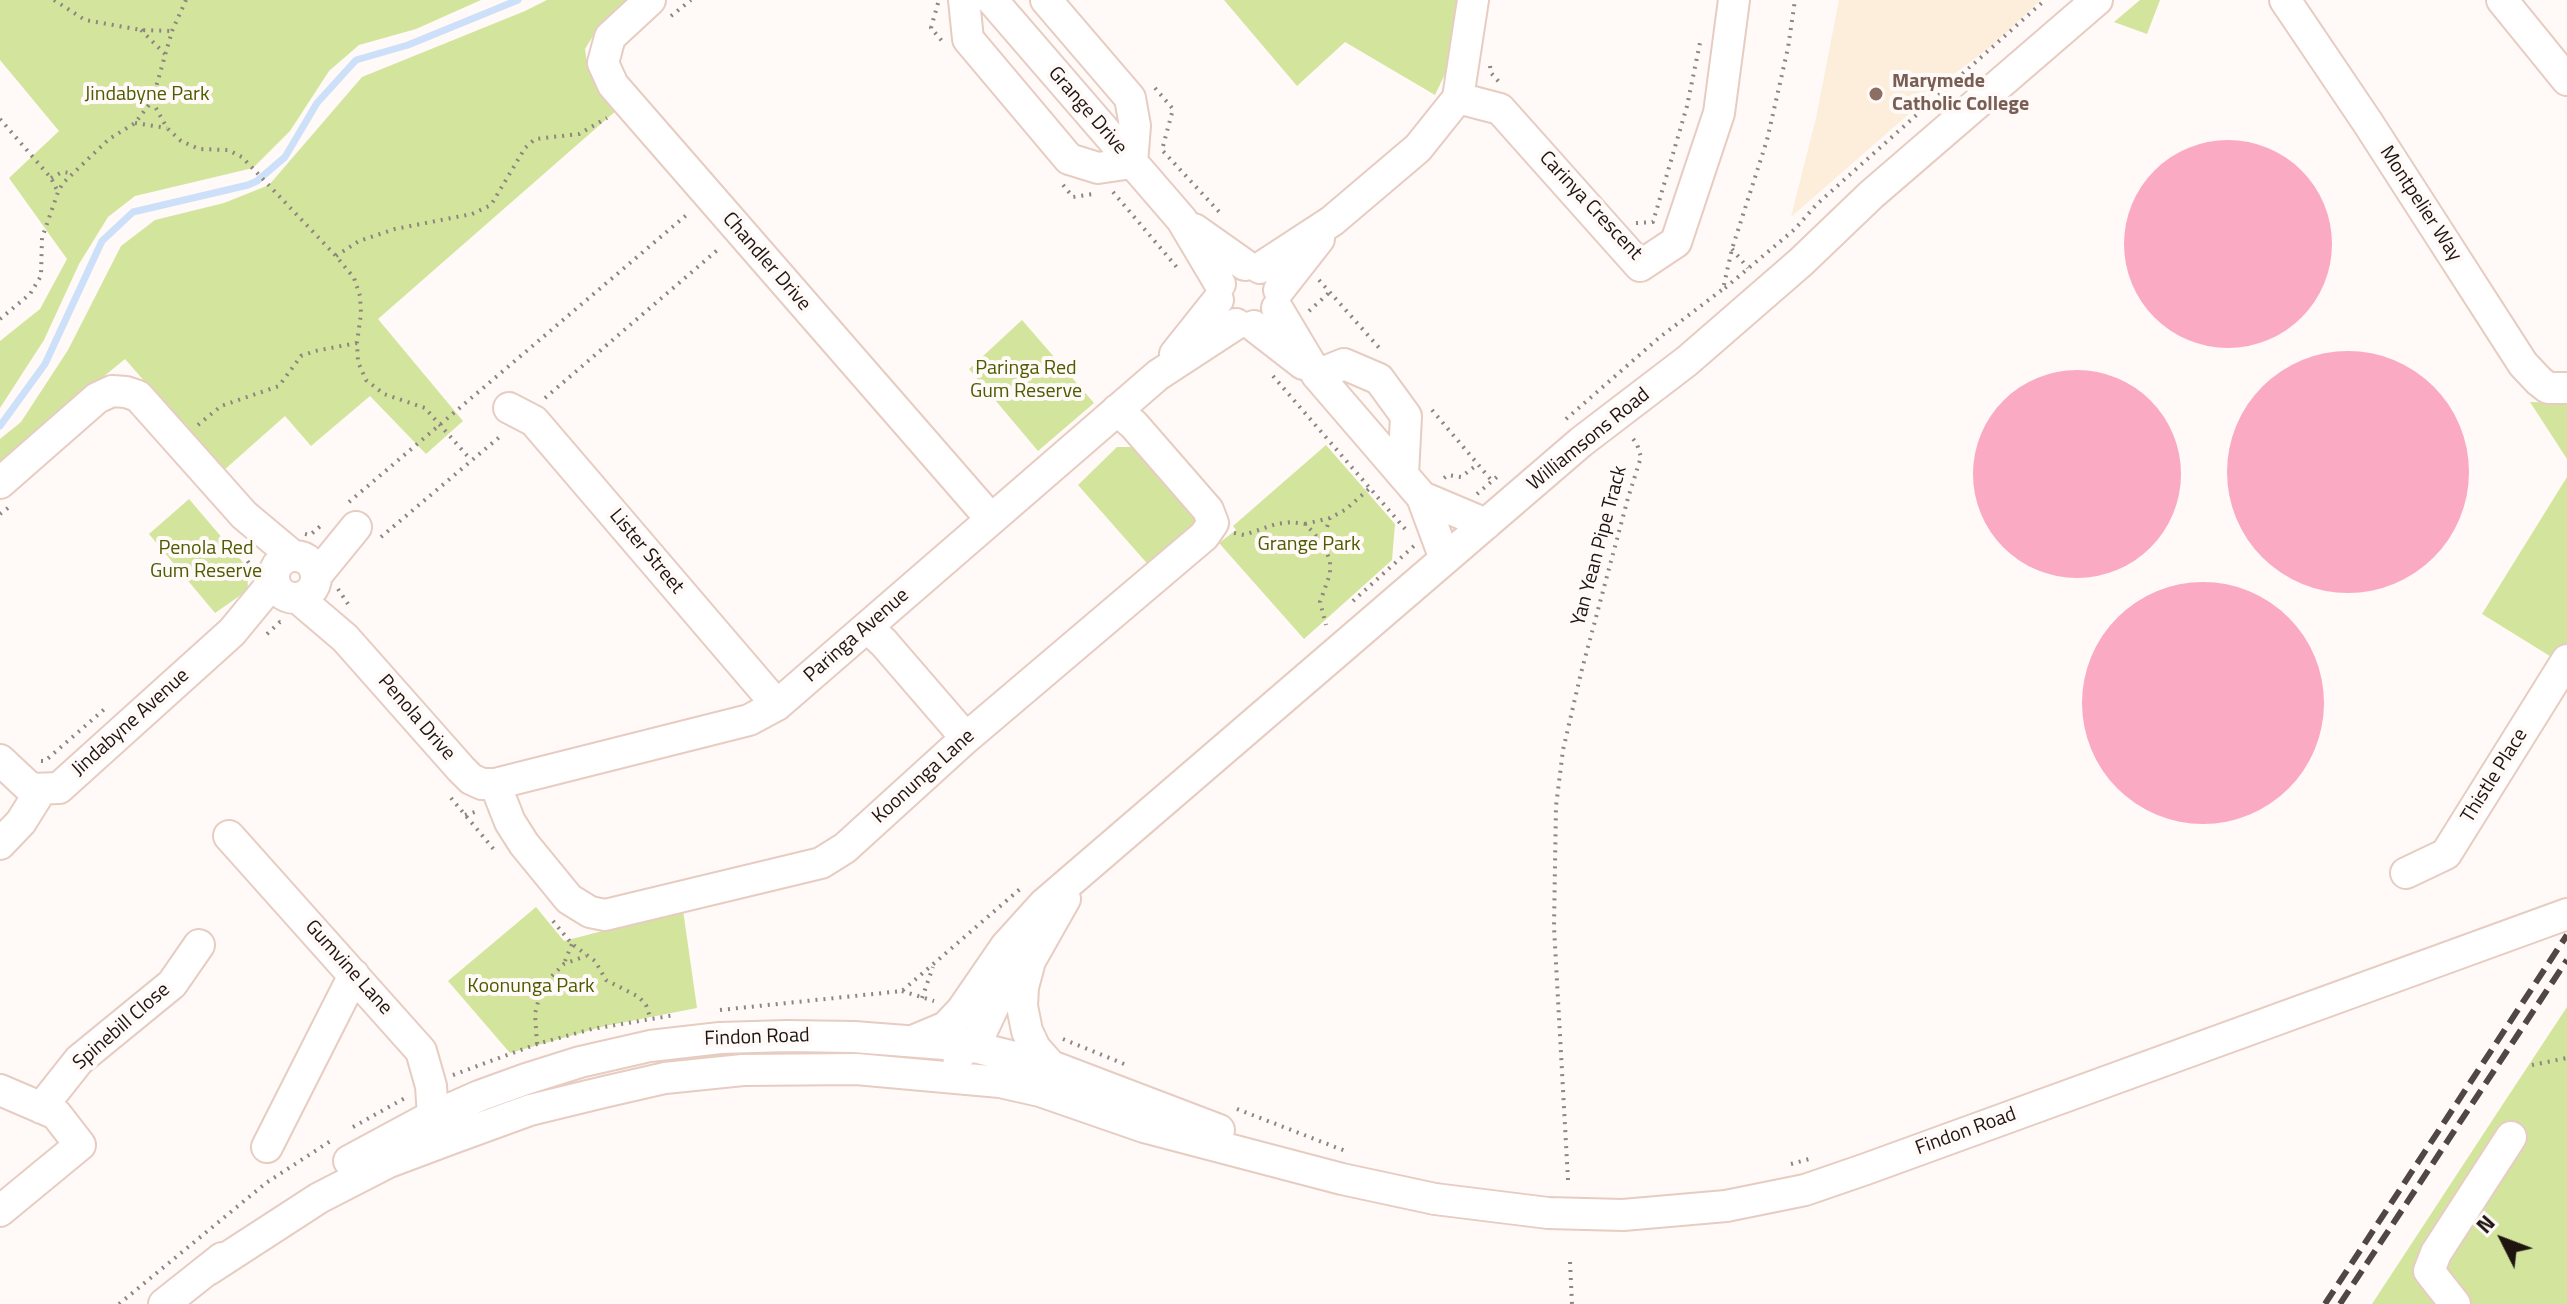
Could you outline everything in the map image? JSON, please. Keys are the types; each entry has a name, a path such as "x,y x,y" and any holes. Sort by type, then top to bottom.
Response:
{"street":[{"path":"964,0 968,39 1069,159 1098,168 1132,163 1135,126 1130,98 1046,0"},
{"name":"Grange Drive","path":"992,0 1182,220 1258,297 1317,375 1413,486 1445,559"},
{"path":"1258,297 1332,221 1418,148 1458,98 1473,0"},
{"name":"Carinya Crescent","path":"1458,98 1500,109 1640,266 1676,242 1719,113 1734,0"},
{"name":"Williamsons Road","path":"915,1040 946,1027 949,1006 1044,904 1486,524 1606,404 1698,352 1801,262 1872,194 2097,0"},
{"name":"Montpelier Way","path":"2285,0 2523,364 2548,388 2567,388"},
{"path":"2502,0 2567,80"},
{"name":"Chandler Drive","path":"659,9 619,26 610,37 603,63 607,76 626,102 991,519"},
{"name":"Grange Drive","path":"1182,220 1219,292 1225,316 1258,297"},
{"name":"Paringa Avenue","path":"499,794 749,720 777,705 1158,375 1258,297 1228,273 1219,292 1158,375"},
{"path":"1317,375 1344,364 1379,379 1406,416 1413,486"},
{"name":"Penola Drive","path":"0,483 97,398 112,391 138,396 180,443 238,528 351,626 471,779 499,794"},
{"path":"1117,410 1134,425 1208,510 1213,523"},
{"name":"Lister Street","path":"517,411 534,421 777,705"},
{"name":"Grange Drive","path":"1413,486 1486,524"},
{"name":"Koonunga Lane","path":"499,794 524,844 569,899 590,912 605,915 821,863 845,848 966,738 1204,536 1213,523"},
{"name":"Jindabyne Avenue","path":"41,790 59,788 244,638 295,578"},
{"path":"867,627 966,738"},
{"name":"Thistle Place","path":"2406,873 2446,854 2567,660"},
{"path":"0,760 25,786 41,790 21,822 0,844"},
{"name":"Gumvine Lane","path":"229,836 421,1051 431,1086 433,1117"},
{"path":"1055,1052 1035,1048 1027,1031 1022,1006 1023,987 1030,961 1078,876"},
{"name":"Williamsons Road","path":"967,1046 980,1035 1017,956 1078,876"},
{"name":"Findon Road","path":"164,1304 266,1220 315,1183 369,1149 433,1117 526,1079 580,1062 650,1046 720,1038 787,1036 915,1040 1055,1052 1435,1199 1548,1213 1623,1215 1726,1206 1805,1190 2567,914"},
{"name":"Spinebill Close","path":"41,1108 79,1060 172,984 199,945"},
{"path":"267,1147 354,975"},
{"path":"949,1006 959,1035 985,1071 1000,1082"},
{"path":"913,1074 951,1061 967,1046"},
{"name":"Findon Road","path":"208,1270 319,1198 389,1162 530,1110 665,1078 743,1070 830,1068 1000,1082 1040,1091 1144,1127 1349,1166"},
{"path":"0,1090 56,1114 80,1145 0,1211"},
{"path":"2455,1304 2429,1271 2436,1253 2511,1137"}],"path":[{"path":"54,0 85,20 141,30 172,31"},
{"path":"0,319 30,294 41,276 42,238 58,192 71,173 109,139 135,123 152,101 172,31 186,0"},
{"path":"659,9 691,0"},
{"path":"1723,289 1732,249 1767,140 1788,48 1795,0"},
{"path":"1563,420 1606,404 1660,337 1795,229 1816,205 2045,0"},
{"path":"141,30 165,54"},
{"path":"1625,225 1653,222 1687,106 1702,30"},
{"path":"1490,62 1491,73 1501,84"},
{"path":"152,101 167,128 181,141 199,149 228,150 242,157 336,256 354,278 360,296 358,362 366,380 384,394 425,408 471,460"},
{"path":"336,256 359,241 395,229 472,214 491,205 525,148 535,139 579,134 611,116 626,102"},
{"path":"0,119 51,178 58,192"},
{"path":"135,123 167,128"},
{"path":"51,178 62,172 71,173"},
{"path":"1112,191 1188,279"},
{"path":"346,505 692,210"},
{"path":"375,541 471,460 517,411 723,246 717,240"},
{"path":"1732,249 1748,268"},
{"path":"180,443 221,406 279,386 301,356 357,343"},
{"path":"1268,370 1418,543 1349,605"},
{"name":"Yan Yean Pipe Track","path":"1568,1180 1554,927 1556,806 1563,750 1578,688 1641,457 1637,444 1606,404"},
{"path":"1456,511 1509,467"},
{"path":"1213,523 1235,535 1276,524 1305,524 1330,518 1345,510 1370,488"},
{"path":"244,638 280,622 310,535 334,515"},
{"path":"1322,542 1330,518"},
{"path":"1305,524 1322,542 1330,562 1330,574 1320,602 1326,625 1338,615"},
{"path":"238,528 252,564 337,592 351,626"},
{"path":"35,760 45,761 113,702"},
{"path":"445,791 504,862"},
{"path":"465,815 499,794"},
{"path":"902,991 1029,882"},
{"path":"552,920 572,944 595,961 606,980 639,997 650,1017"},
{"path":"537,1044 535,1014 539,998 551,977 564,964 572,944"},
{"path":"564,964 587,956"},
{"path":"922,998 933,964"},
{"path":"713,1011 902,991 949,1006"},
{"path":"119,1304 266,1183 382,1110 454,1075 537,1044 592,1029 681,1014"},
{"path":"1055,1052 1140,1070"},
{"path":"2532,1065 2567,1058"},
{"path":"1236,1109 1349,1166"},
{"path":"1570,1262 1572,1304"}],"shaded area":[{"name":"Marymede Catholic College","path":"1839,0 2041,0 1993,45 1958,71 1791,217 1816,118"}],"green space":[{"name":"Jindabyne Park","path":"0,0 481,0 416,29 359,45 329,71 290,131 253,168 135,196 108,217 79,264 44,340 0,408 0,341 40,309 67,259 9,178 59,131 0,60"},
{"path":"547,0 628,0 601,23 585,49 588,69 618,109 378,319 463,421 426,454 370,396 311,446 285,416 223,471 125,359 0,462 0,439 21,422 68,350 121,246 155,220 224,203 269,185 362,77"},
{"path":"1224,0 1459,0 1445,74 1435,95 1345,42 1297,86"},
{"path":"2140,0 2160,0 2147,34 2114,22"},
{"name":"Paringa Red Gum Reserve","path":"1022,320 1094,403 1038,451 969,369"},
{"path":"2530,402 2567,403 2567,459"},
{"name":"Grange Park","path":"1326,445 1395,524 1392,560 1304,639 1219,543 1236,530 1233,526"},
{"path":"1117,447 1133,447 1194,519 1194,533 1152,569 1078,485"},
{"path":"2567,477 2567,644 2553,658 2482,614"},
{"name":"Penola Red Gum Reserve","path":"189,499 247,567 248,590 215,613 149,534"},
{"name":"Koonunga Park","path":"536,907 564,941 683,910 697,1008 605,1026 510,1053 448,981"},
{"path":"2567,1007 2567,1304 2372,1304 2501,1107"}],"building":[{"path":"2228,140 2268,148 2302,170 2324,204 2332,244 2324,284 2302,318 2268,340 2228,348 2188,340 2154,318 2132,284 2124,244 2132,204 2154,170 2188,148"},
{"path":"2348,351 2394,360 2433,387 2460,426 2469,472 2460,518 2433,557 2394,584 2348,593 2302,584 2263,557 2236,518 2227,472 2236,426 2263,387 2302,360"},
{"path":"2077,370 2117,378 2151,400 2173,434 2181,474 2173,514 2151,548 2117,570 2077,578 2037,570 2003,548 1981,514 1973,474 1981,434 2003,400 2037,378"},
{"path":"2203,582 2227,584 2249,591 2289,617 2315,657 2322,679 2322,727 2315,749 2289,789 2249,815 2227,822 2203,824 2179,822 2157,815 2117,789 2091,749 2084,727 2082,703 2084,679 2091,657 2117,617 2157,591 2179,584"}],"waterway":[{"path":"0,426 45,364 102,241 133,212 257,181 285,157 317,103 356,60 408,45 518,0"}],"railway":[{"path":"2325,1304 2567,935"},
{"path":"2340,1304 2567,960"}],"place":[{"name":"Marymede Catholic College","path":"1876,94"}]}
